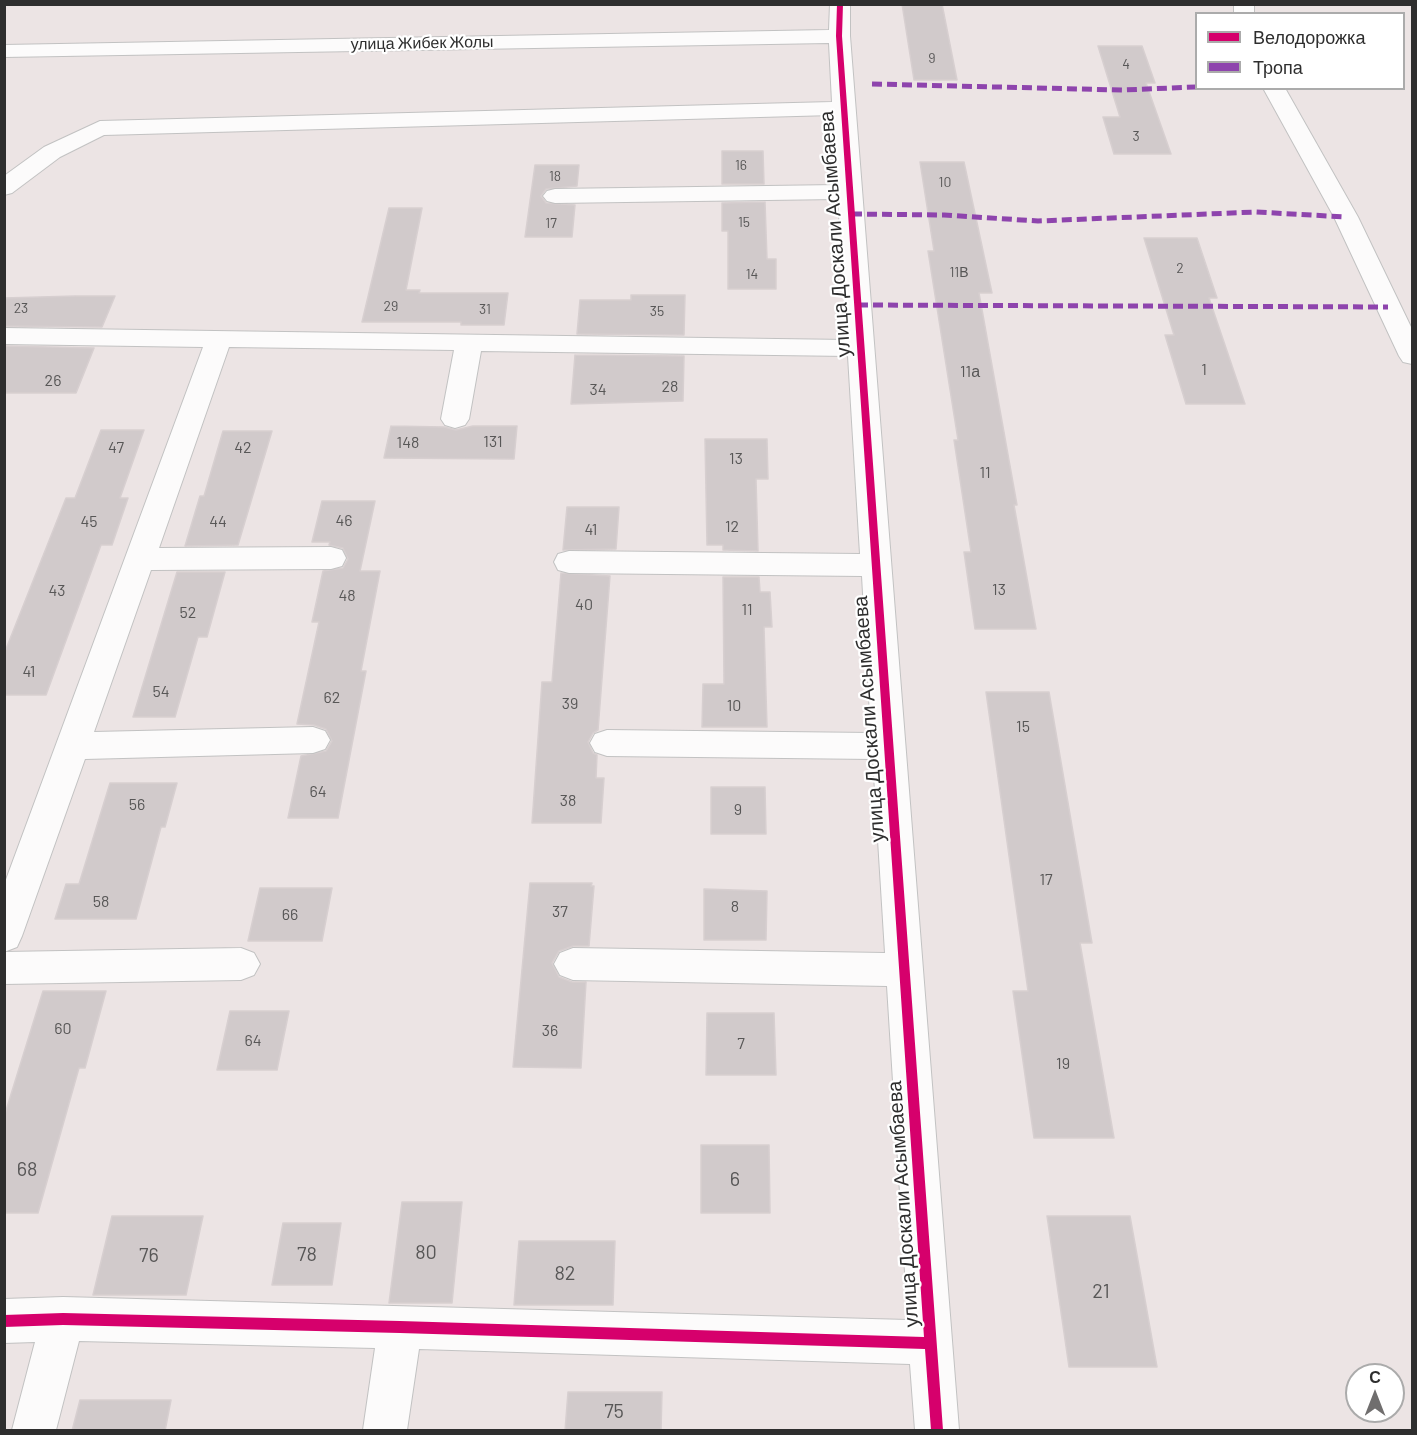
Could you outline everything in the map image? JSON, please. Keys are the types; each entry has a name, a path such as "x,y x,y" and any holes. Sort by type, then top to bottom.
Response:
{"street":[{"name":"улица Жибек Жолы","path":"4,51 839,20"},
{"name":"улица Доскали Асымбаева","path":"839,20 937,1431"},
{"path":"1275,90 1346,217 1413,356"},
{"path":"4,188 52,152 100,128 844,108"},
{"path":"555,196 850,192"},
{"path":"4,336 861,348"},
{"path":"4,936 219,339"},
{"path":"455,419 469,343"},
{"path":"140,559 331,558"},
{"path":"569,562 876,565"},
{"path":"73,746 313,740"},
{"path":"607,743 889,746"},
{"path":"4,968 241,964"},
{"path":"573,964 904,970"},
{"path":"4,1321 63,1319 931,1343"},
{"path":"34,1431 63,1319"},
{"path":"385,1431 400,1327"}],"building":[{"path":"902,4 942,4 957,80 914,80"},
{"path":"1098,46 1142,46 1155,83 1146,83 1171,154 1114,154 1103,117 1120,117"},
{"path":"722,151 763,151 764,184 722,184"},
{"path":"920,162 964,162 992,293 979,293 1017,505 1014,505 1036,629 975,629 964,552 971,552 954,440 958,440 928,251 934,251"},
{"path":"535,165 579,165 577,186 546,189 541,196 546,203 575,205 572,237 525,237"},
{"path":"765,202 767,259 776,259 776,289 728,289 728,231 722,231 722,203"},
{"path":"389,208 422,208 406,290 420,290 419,293 508,293 504,325 461,325 461,322 362,322"},
{"path":"1144,238 1197,238 1217,298 1209,298 1245,404 1186,404 1165,335 1174,335"},
{"path":"631,295 685,295 684,335 577,334 580,300 631,300"},
{"path":"115,296 102,327 4,326 4,298"},
{"path":"4,346 94,348 76,393 4,393"},
{"path":"575,355 684,356 683,401 571,404"},
{"path":"391,426 444,427 456,430 473,426 517,426 514,459 384,458"},
{"path":"101,430 144,430 120,498 128,498 112,545 101,545 46,695 4,695 4,654 66,498 75,498"},
{"path":"223,431 272,431 238,545 185,546 200,496 204,496"},
{"path":"705,439 767,439 768,479 756,479 758,551 723,550 723,545 707,545"},
{"path":"322,501 375,501 360,571 380,571 361,671 366,671 338,818 288,818 301,756 326,751 332,741 326,729 314,725 297,724 319,622 312,622 323,571 343,568 348,559 343,548 329,545 330,542 312,542"},
{"path":"567,507 619,507 616,549 563,550"},
{"path":"177,572 225,572 207,637 198,637 175,717 133,717"},
{"path":"561,573 610,576 598,730 593,733 588,742 593,753 597,755 596,778 604,778 601,823 532,823 542,682 552,682"},
{"path":"723,577 759,577 760,592 770,592 772,627 764,627 767,727 702,727 703,684 724,684"},
{"path":"986,692 1049,692 1092,943 1080,943 1114,1138 1034,1138 1013,991 1028,991"},
{"path":"110,783 177,783 165,827 161,827 136,919 55,919 66,884 79,884"},
{"path":"711,787 765,787 766,834 711,834"},
{"path":"530,883 592,883 591,886 594,886 589,946 573,946 559,951 552,963 559,977 572,982 586,982 581,1068 513,1067"},
{"path":"260,888 332,888 322,941 248,941"},
{"path":"704,889 767,891 766,940 704,940"},
{"path":"43,991 106,991 85,1068 79,1068 38,1213 4,1213 4,1117"},
{"path":"230,1011 289,1011 277,1070 217,1070"},
{"path":"707,1013 774,1013 776,1075 706,1075"},
{"path":"701,1145 769,1145 770,1213 701,1213"},
{"path":"402,1202 462,1202 452,1303 389,1303"},
{"path":"112,1216 203,1216 186,1295 93,1295"},
{"path":"1047,1216 1130,1216 1157,1367 1069,1367"},
{"path":"283,1223 341,1223 332,1285 272,1285"},
{"path":"519,1241 615,1241 613,1305 514,1305"},
{"path":"568,1392 662,1392 661,1431 565,1431"},
{"path":"80,1400 171,1400 165,1431 72,1431"}],"marked path":[{"path":"872,84 1122,90 1195,87"},
{"path":"852,214 944,215 1038,221 1256,212 1346,217"},
{"path":"858,305 1388,307"}],"cycle path":[{"path":"840,4 839,36 937,1430"},
{"path":"4,1321 63,1319 931,1343"}]}
